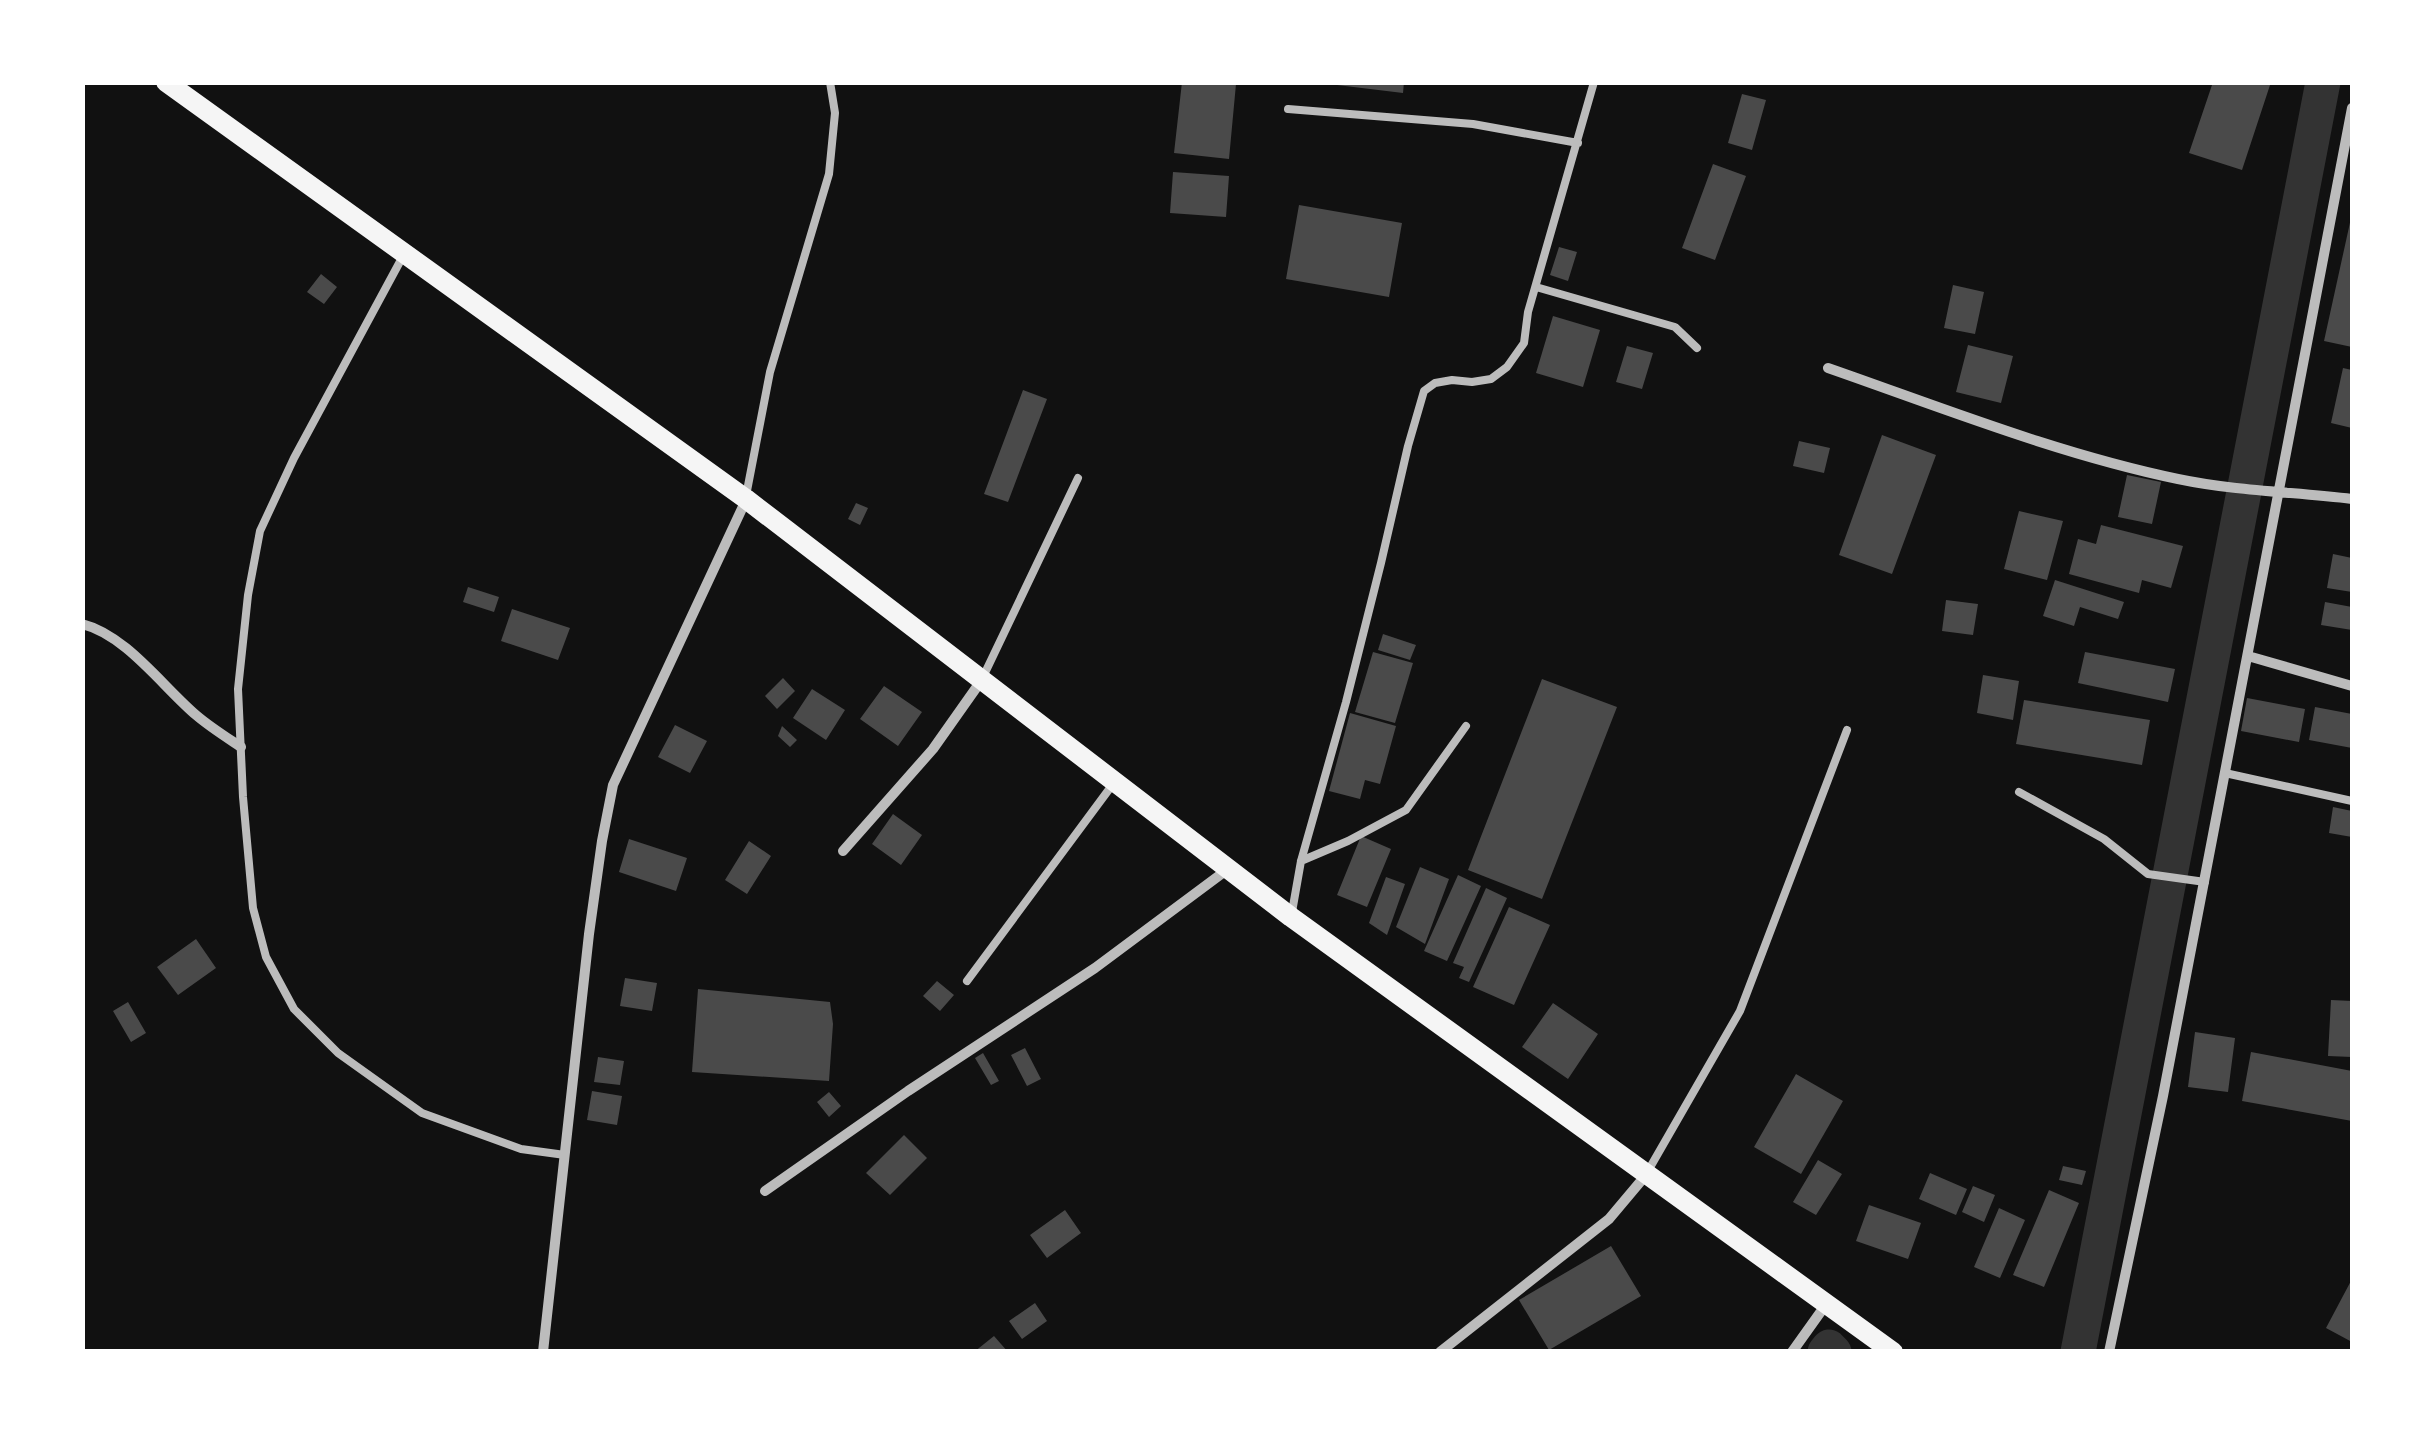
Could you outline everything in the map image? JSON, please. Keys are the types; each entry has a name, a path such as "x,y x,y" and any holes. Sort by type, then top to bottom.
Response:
{"main road":[{"path":"166,82 746,499 1292,917 1894,1352"}],"street":[{"path":"2109,1352 2205,882 2352,108"},
{"path":"1828,368 2072,453 2179,479 2352,499"},
{"path":"543,1352 589,934 613,785 746,499"},
{"path":"82,624 129,649 199,718 241,747"},
{"path":"2248,656 2352,686"},
{"path":"843,851 933,749 981,681"},
{"path":"766,1191 1094,968 1228,869"},
{"path":"1440,1352 1609,1219 1646,1174"},
{"path":"1792,1352 1827,1302"}],"lane":[{"path":"746,499 770,372 830,174 835,113 830,82"},
{"path":"1292,917 1301,861 1346,702 1424,391 1452,380 1491,380 1507,368 1524,343 1528,312 1594,82"},
{"path":"1288,109 1473,124 1578,143"},
{"path":"405,252 294,458 260,531 248,594 238,689 254,908 266,958 294,1009 338,1053 422,1113 521,1149 564,1156"},
{"path":"1536,287 1675,327 1697,348"},
{"path":"981,681 1078,478"},
{"path":"1301,861 1406,810 1466,726"},
{"path":"1646,1174 1740,1011 1846,730"},
{"path":"2226,773 2352,802"},
{"path":"967,981 1114,782"},
{"path":"2019,792 2104,839 2148,874 2205,882"}],"building":[{"path":"1182,82 1236,84 1229,159 1174,153"},
{"path":"1337,82 1404,82 1403,93"},
{"path":"2213,82 2271,82 2242,170 2189,153"},
{"path":"1742,94 1766,100 1752,150 1728,143"},
{"path":"1713,164 1746,176 1715,260 1682,248"},
{"path":"1173,172 1229,176 1226,217 1170,213"},
{"path":"1299,205 1402,223 1389,297 1286,279"},
{"path":"2352,218 2352,347 2324,341"},
{"path":"1559,247 1577,252 1568,281 1550,275"},
{"path":"321,274 337,287 324,304 307,292"},
{"path":"1953,285 1984,292 1975,334 1944,328"},
{"path":"1553,316 1600,330 1583,387 1536,373"},
{"path":"1968,345 2013,356 2001,403 1956,392"},
{"path":"1627,346 1653,353 1642,389 1616,382"},
{"path":"2343,368 2352,370 2352,428 2331,423"},
{"path":"1023,390 1047,399 1008,502 984,494"},
{"path":"1882,435 1936,455 1892,574 1839,555"},
{"path":"1799,441 1830,448 1824,473 1793,466"},
{"path":"2127,475 2161,482 2152,524 2118,517"},
{"path":"856,503 868,508 860,525 848,519"},
{"path":"2019,511 2063,521 2047,580 2004,569"},
{"path":"2101,525 2183,546 2171,588 2142,580 2139,593 2069,574 2078,539 2096,544"},
{"path":"2333,554 2352,558 2352,592 2327,588"},
{"path":"2055,580 2124,602 2118,619 2080,607 2074,626 2043,616"},
{"path":"468,587 499,597 494,612 463,602"},
{"path":"1946,600 1978,604 1973,635 1942,631"},
{"path":"2325,602 2352,607 2352,630 2321,625"},
{"path":"512,609 570,628 558,660 501,641"},
{"path":"1383,634 1416,645 1410,660 1378,650"},
{"path":"1373,652 1413,663 1395,723 1355,712"},
{"path":"2085,652 2175,669 2168,702 2078,683"},
{"path":"1983,675 2019,681 2013,720 1977,713"},
{"path":"783,678 795,691 777,709 765,696"},
{"path":"1542,679 1617,707 1542,899 1468,870"},
{"path":"884,686 922,712 898,746 860,719"},
{"path":"812,689 845,710 826,740 793,718"},
{"path":"2247,698 2305,709 2299,742 2241,731"},
{"path":"2024,700 2150,720 2142,765 2016,744"},
{"path":"2315,707 2352,714 2352,748 2309,740"},
{"path":"1350,713 1396,726 1380,784 1365,780 1360,799 1329,791"},
{"path":"675,725 707,741 690,773 658,757"},
{"path":"782,726 797,740 790,747 778,736"},
{"path":"2333,807 2352,811 2352,837 2329,833"},
{"path":"893,814 922,835 901,865 872,844"},
{"path":"1361,836 1391,849 1367,907 1337,895"},
{"path":"629,839 687,858 676,891 619,872"},
{"path":"749,841 771,856 747,894 725,880"},
{"path":"1420,867 1449,879 1425,944 1396,927"},
{"path":"1458,875 1481,886 1447,961 1424,951"},
{"path":"1386,877 1405,884 1387,935 1369,923"},
{"path":"1486,888 1507,898 1469,982 1459,978 1464,967 1453,963"},
{"path":"1509,907 1550,925 1514,1005 1473,987"},
{"path":"196,939 216,968 178,995 157,967"},
{"path":"625,978 657,983 652,1011 620,1006"},
{"path":"937,981 954,995 940,1011 923,996"},
{"path":"698,989 830,1002 833,1024 829,1081 692,1072"},
{"path":"2331,1000 2352,1001 2352,1057 2328,1056"},
{"path":"128,1002 146,1033 131,1042 113,1011"},
{"path":"1553,1003 1598,1034 1568,1079 1522,1047"},
{"path":"2195,1032 2235,1038 2228,1092 2188,1087"},
{"path":"1025,1048 1041,1079 1027,1086 1011,1055"},
{"path":"2251,1052 2352,1071 2352,1121 2242,1101"},
{"path":"983,1053 999,1081 991,1085 975,1058"},
{"path":"598,1057 624,1061 620,1085 594,1082"},
{"path":"1796,1074 1843,1101 1801,1174 1754,1147"},
{"path":"592,1091 622,1096 617,1125 587,1120"},
{"path":"829,1092 841,1106 829,1117 817,1102"},
{"path":"904,1135 927,1158 890,1195 866,1173"},
{"path":"1818,1160 1842,1174 1816,1215 1793,1202"},
{"path":"2063,1166 2086,1171 2082,1185 2059,1180"},
{"path":"1930,1173 1967,1189 1956,1215 1919,1199"},
{"path":"1973,1186 1995,1195 1984,1222 1962,1212"},
{"path":"2049,1190 2079,1203 2044,1287 2013,1275"},
{"path":"1869,1205 1921,1223 1908,1259 1856,1241"},
{"path":"1999,1208 2025,1220 2000,1278 1974,1267"},
{"path":"1065,1210 1081,1233 1047,1258 1030,1235"},
{"path":"1611,1246 1641,1296 1549,1350 1519,1300"},
{"path":"2352,1279 2352,1342 2326,1328"},
{"path":"1035,1303 1047,1321 1022,1339 1009,1321"},
{"path":"994,1336 1008,1352 974,1352"}],"waterway":[{"path":"2078,1352 2323,82"},
{"path":"1825,1352 1829,1347 1834,1352"}]}
